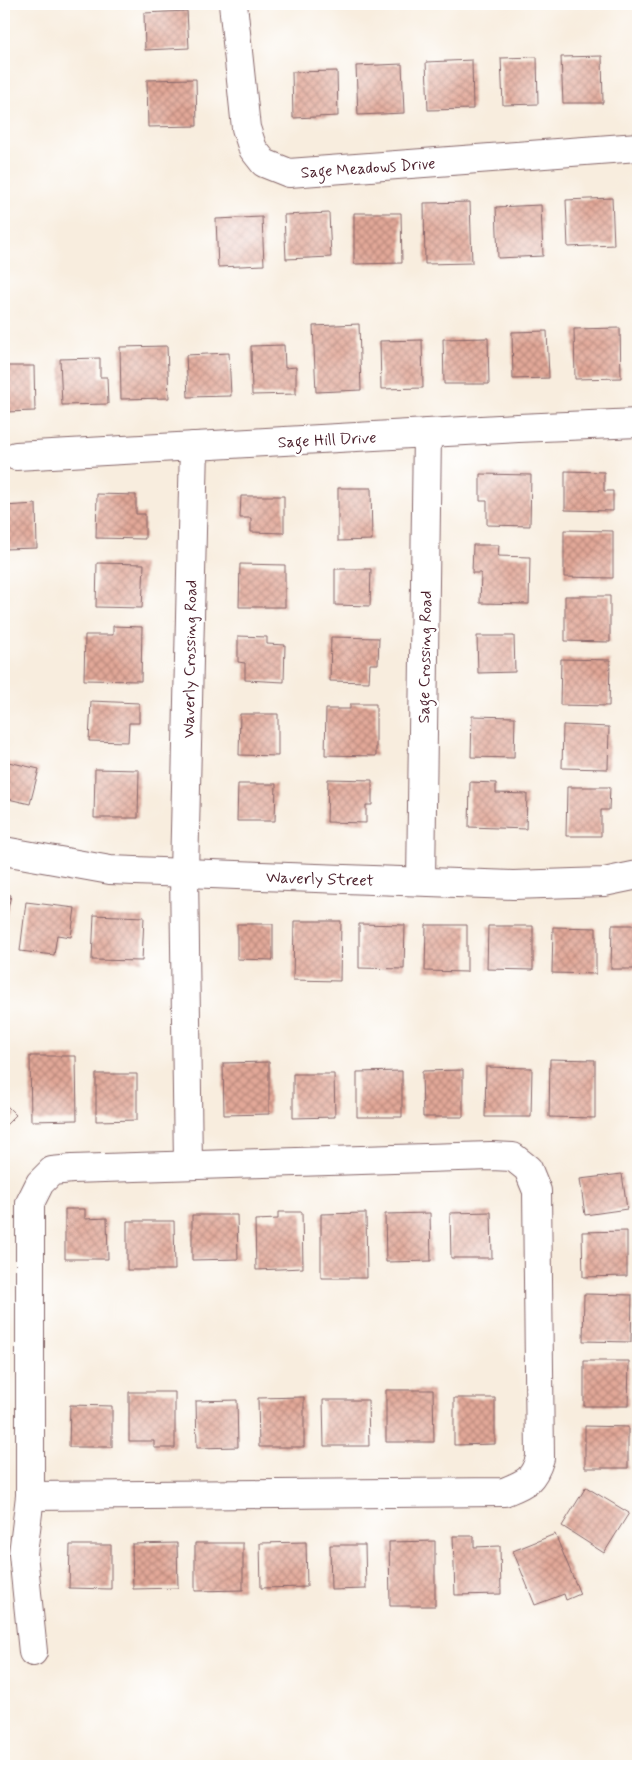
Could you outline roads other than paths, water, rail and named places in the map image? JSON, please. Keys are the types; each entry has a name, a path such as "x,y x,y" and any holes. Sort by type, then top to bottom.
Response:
{"street":[{"name":"Sage Meadows Drive","path":"233,4 246,128 253,149 264,163 289,173 638,147"},
{"name":"Sage Hill Drive","path":"16,456 638,423"},
{"name":"Sage Crossing Road","path":"421,881 428,433"},
{"name":"Waverly Crossing Road","path":"188,1165 184,873 194,446"},
{"name":"Waverly Street","path":"4,851 110,870 184,873 513,885 604,882 638,875"},
{"path":"30,1496 504,1492 523,1484 535,1472 540,1458 537,1191 528,1169 513,1157 490,1156 52,1171 40,1183 30,1204 30,1496 23,1554 33,1652"}]}
